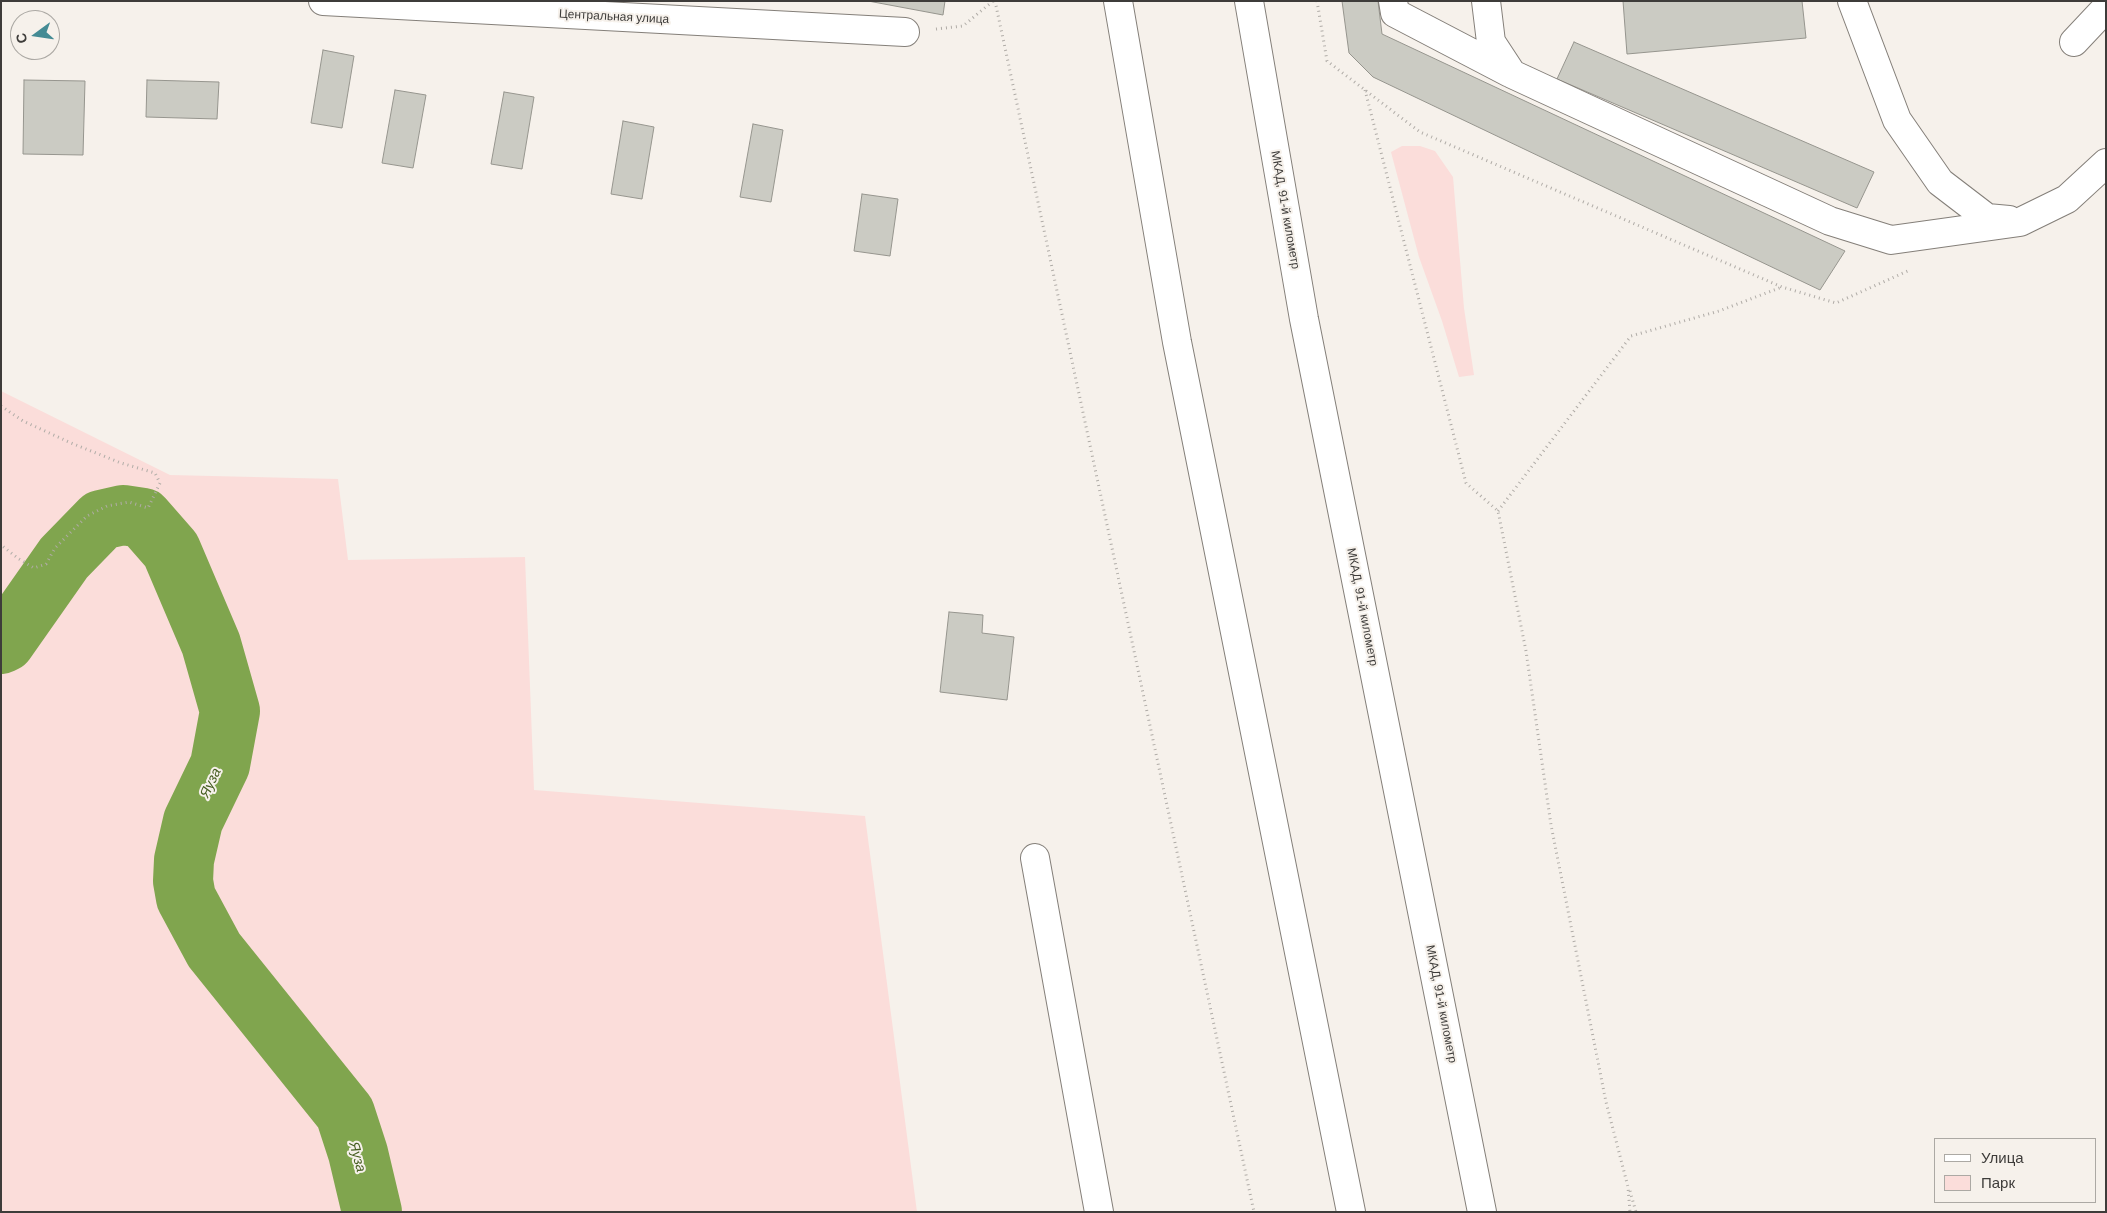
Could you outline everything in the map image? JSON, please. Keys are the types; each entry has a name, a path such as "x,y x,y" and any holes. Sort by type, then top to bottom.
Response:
{"main road":[{"name":"Центральная улица","path":"323,1 905,32"},
{"path":"1118,1 1177,342 1351,1212"},
{"name":"МКАД, 91-й километр","path":"1249,1 1304,319 1482,1212"},
{"path":"1393,1 1395,13 1512,74 1830,221 1891,240 2020,222 2067,199 2106,163"},
{"path":"1486,1 1491,42 1512,74"},
{"path":"1852,1 1897,120 1940,182 1987,218 2020,222"},
{"path":"2074,42 2106,8"},
{"path":"1035,858 1100,1212"}],"path":[{"path":"905,32 963,26 994,1 1254,1212"},
{"path":"1317,1 1327,61 1420,132 1782,287 1836,303 1915,268"},
{"path":"1365,90 1466,483 1498,511 1526,651 1551,825 1606,1102 1636,1212"},
{"path":"1498,511 1631,336 1719,311 1782,287"},
{"path":"1,406 23,420 71,443 121,463 155,473 160,483 148,508 129,502 107,506 87,516 55,548 46,564 34,568 1,545"},
{"path":"1627,1181 1630,1212"}],"green space":[{"path":"1402,146 1420,146 1435,151 1453,177 1464,308 1474,375 1459,377 1442,321 1419,257 1391,152"},
{"path":"1,391 170,475 338,479 348,560 525,557 534,790 865,816 917,1212 1,1212"}],"building":[{"path":"868,1 945,1 943,15"},
{"path":"1342,1 1378,1 1382,34 1845,251 1820,290 1373,77 1349,53"},
{"path":"1623,1 1802,1 1806,38 1627,54"},
{"path":"1574,42 1874,172 1857,208 1557,79"},
{"path":"323,50 354,56 342,128 311,123"},
{"path":"24,80 85,81 83,155 23,154"},
{"path":"147,80 219,82 217,119 146,117"},
{"path":"395,90 426,95 413,168 382,163"},
{"path":"504,92 534,97 522,169 491,164"},
{"path":"623,121 654,127 642,199 611,194"},
{"path":"753,124 783,130 771,202 740,197"},
{"path":"862,194 898,199 890,256 854,251"},
{"path":"949,612 983,615 982,633 1014,637 1007,700 940,692"}],"waterway":[{"name":"Яуза","path":"1,644 5,642 64,558 101,520 123,515 143,518 171,550 211,644 230,711 220,765 193,821 184,860 183,881 186,898 214,950 345,1113 358,1153 372,1212"}]}
